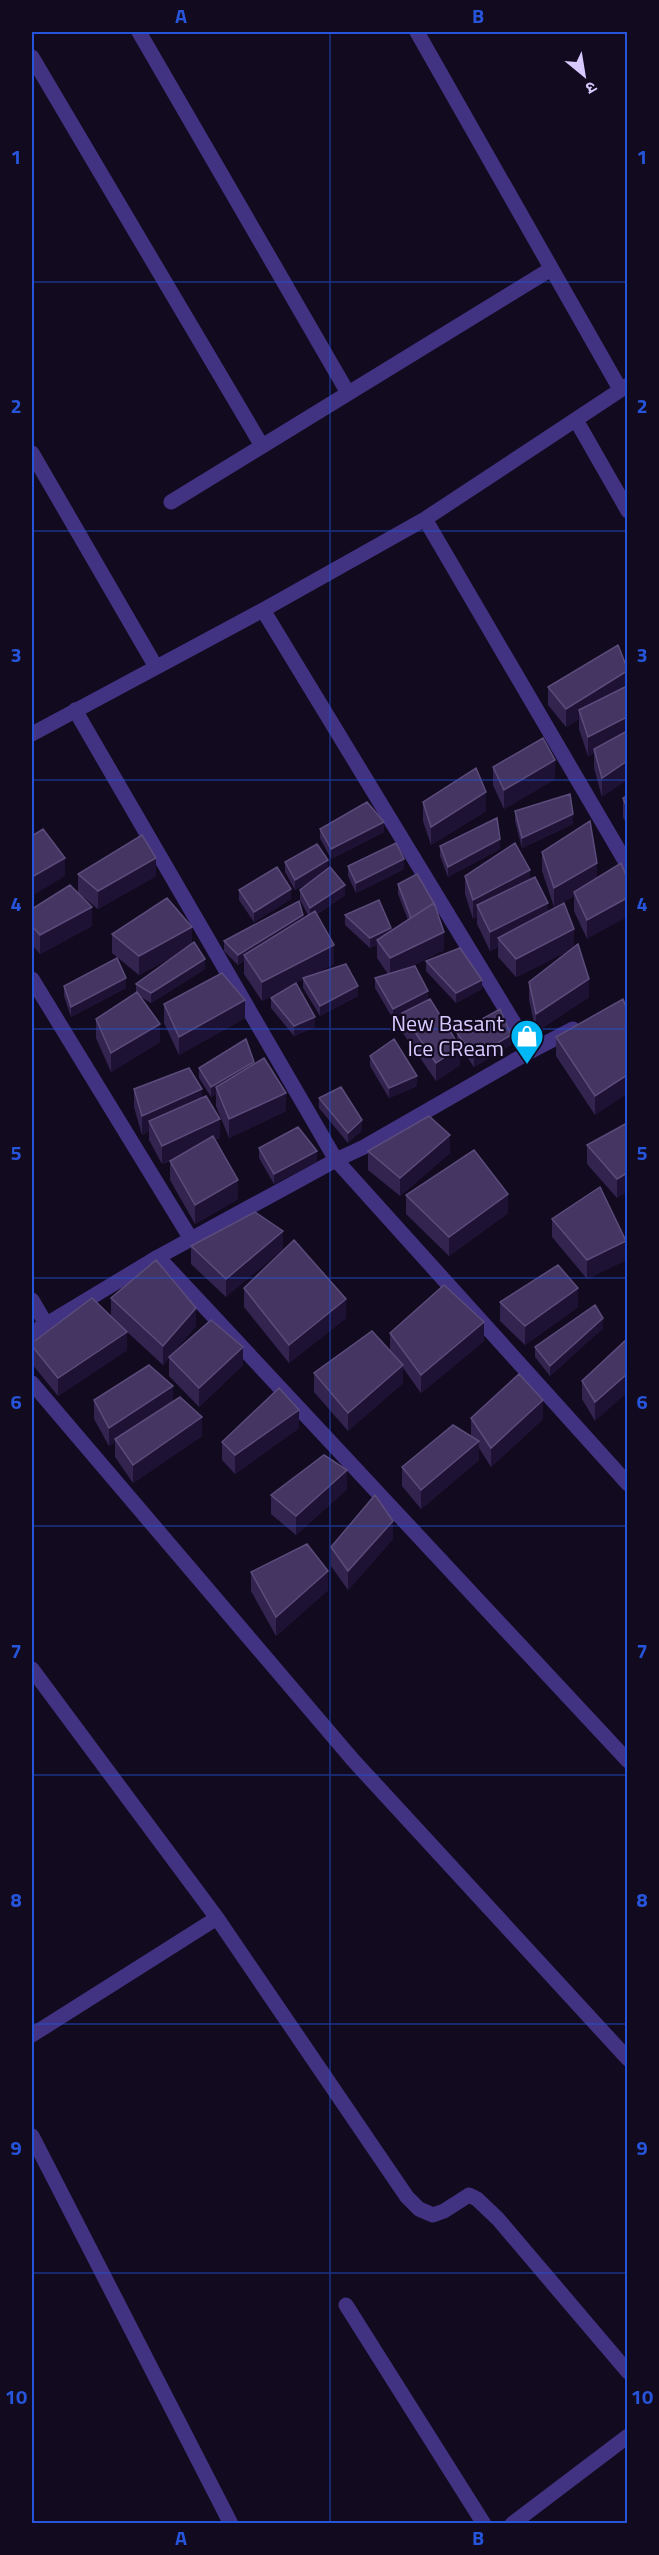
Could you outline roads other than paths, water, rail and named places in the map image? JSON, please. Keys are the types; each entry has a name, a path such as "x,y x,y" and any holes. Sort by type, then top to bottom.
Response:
{"street":[{"path":"139,32 348,393"},
{"path":"32,734 263,610 425,519 624,387 551,269 417,32"},
{"path":"32,57 261,446"},
{"path":"171,502 551,269"},
{"path":"576,420 627,511"},
{"path":"32,453 156,667"},
{"path":"425,519 627,866"},
{"path":"263,610 531,1051"},
{"path":"75,710 336,1160 627,1484"},
{"path":"32,979 191,1239"},
{"path":"32,1333 158,1257 364,1147 531,1051 589,1021"},
{"path":"158,1257 624,1752"},
{"path":"32,1300 46,1324"},
{"path":"32,1383 353,1760 627,2059"},
{"path":"32,1669 217,1918 407,2197 419,2209 433,2215 444,2211 469,2195 477,2199 498,2219 627,2372"},
{"path":"32,2036 217,1918"},
{"path":"32,2136 231,2523"},
{"path":"346,2305 484,2523"},
{"path":"512,2523 627,2436"}],"place":[{"name":"New Basant Ice CReam","path":"527,1065"}]}
